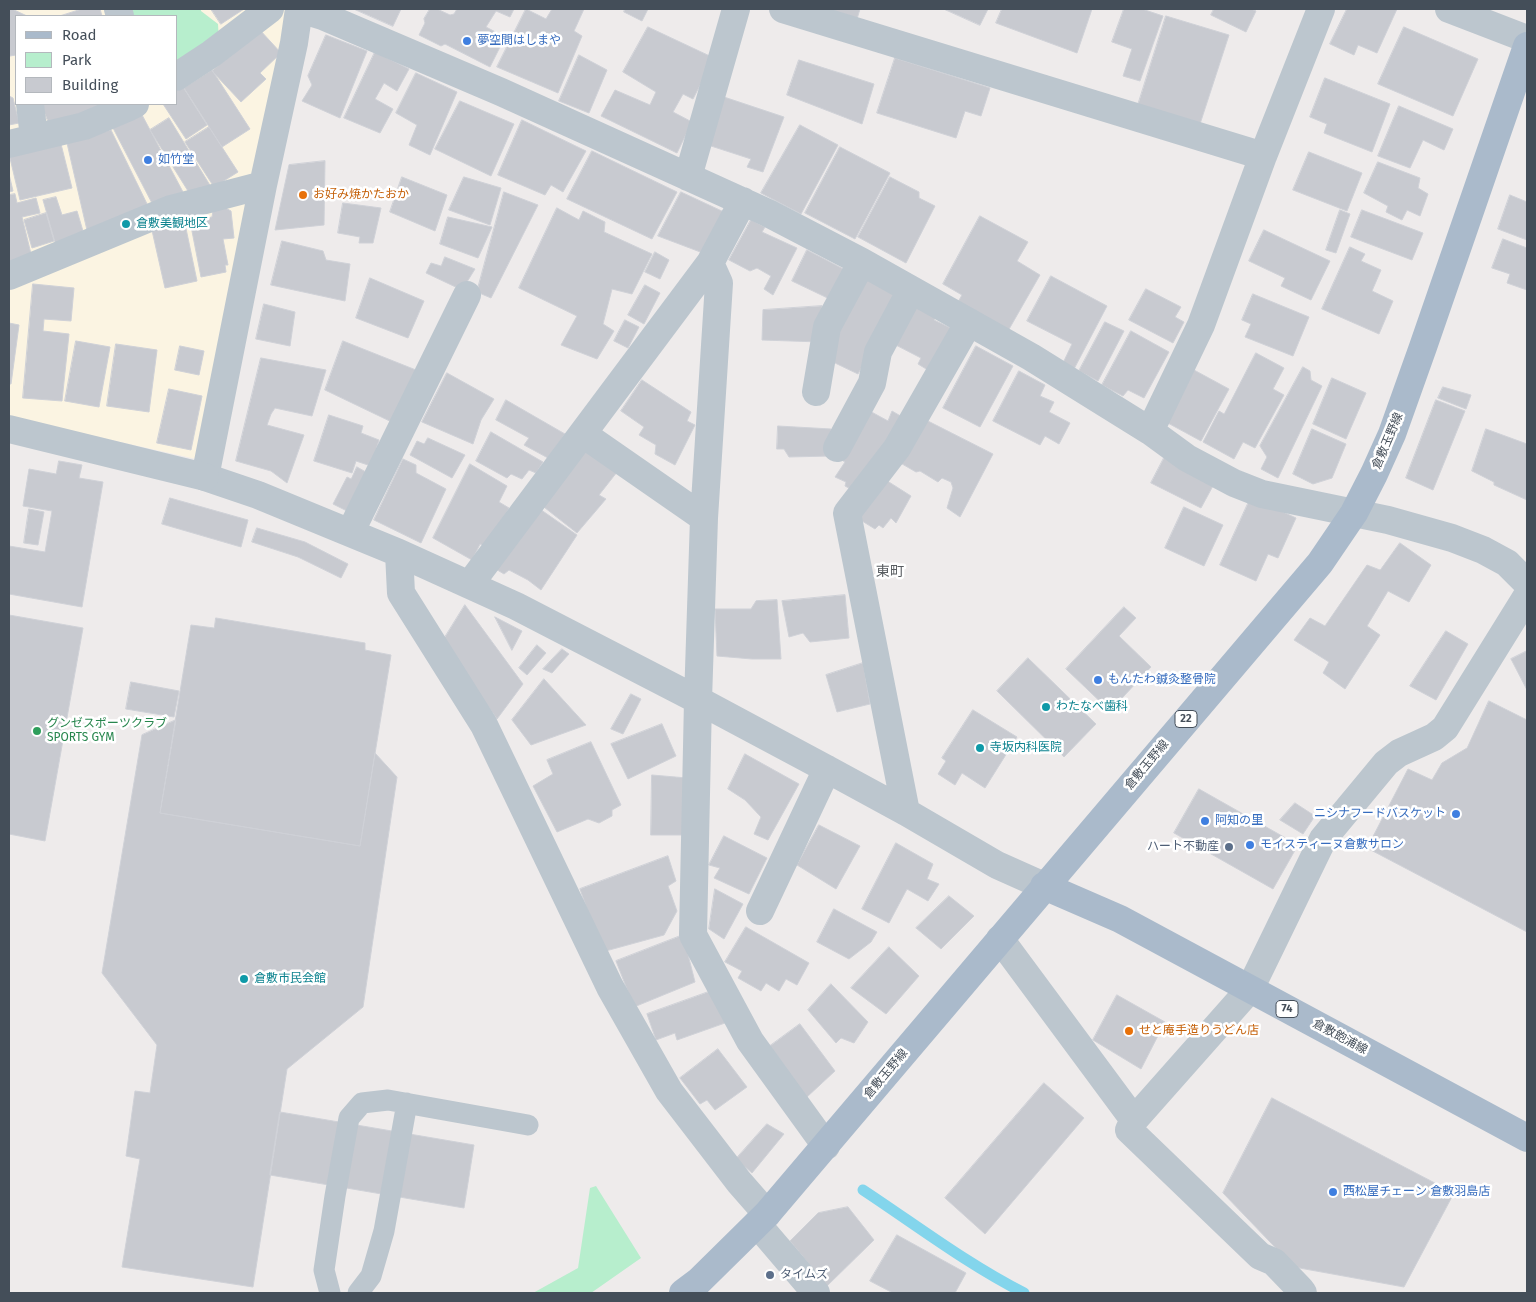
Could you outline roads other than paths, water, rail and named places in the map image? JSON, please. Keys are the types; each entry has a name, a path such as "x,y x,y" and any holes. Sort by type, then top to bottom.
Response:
{"main road":[{"name":"倉敷玉野線","path":"683,1293 699,1281 762,1219 826,1146 1044,886 1320,563 1354,513 1392,434 1527,46"},
{"name":"倉敷飽浦線","path":"1044,886 1120,919 1527,1138"}],"street":[{"path":"178,76 211,54 270,9"},
{"path":"205,477 300,9 323,16 492,88 743,201 862,262 1031,357 1150,431 1187,458 1234,483 1262,494 1388,520 1460,541 1483,550 1507,563 1527,583"},
{"path":"688,177 736,9"},
{"path":"783,9 1263,156"},
{"path":"1150,431 1200,325 1263,156 1321,9"},
{"path":"1449,9 1527,39"},
{"path":"30,105 34,137"},
{"path":"9,144 84,126 133,105"},
{"path":"9,276 170,209 263,185"},
{"path":"470,584 710,263 743,201"},
{"path":"816,392 827,327 862,262"},
{"path":"710,263 719,283 704,518 693,936 750,1041 826,1146"},
{"path":"837,448 872,383 878,352 911,290"},
{"path":"350,533 467,295"},
{"path":"906,812 847,512 897,448 970,322"},
{"path":"9,430 205,477 258,495 470,584 698,700 906,812 997,865 1044,886"},
{"path":"583,434 704,518"},
{"path":"399,553 401,592 484,725 610,988 669,1091 739,1182 762,1219 816,1293"},
{"path":"1303,1293 1274,1262 1260,1256 1129,1130 1134,1120 1250,989 1323,839 1386,763 1399,753 1434,737 1445,728 1527,596"},
{"path":"760,911 827,770"},
{"path":"1000,939 1134,1120"}],"lane":[{"path":"330,1293 324,1270 334,1196 350,1118 362,1103 388,1100 528,1125"},
{"path":"358,1293 371,1276 384,1231 407,1103"}],"waterway":[{"path":"863,1190 962,1257 1024,1293"}],"place":[{"name":"夢空間はしまや","path":"467,41"},
{"name":"如竹堂","path":"148,160"},
{"name":"お好み焼かたおか","path":"303,195"},
{"name":"倉敷美観地区","path":"126,224"},
{"name":"もんたわ鍼灸整骨院","path":"1098,680"},
{"name":"わたなべ歯科","path":"1046,707"},
{"name":"グンゼスポーツクラブ SPORTS GYM","path":"37,731"},
{"name":"寺坂内科医院","path":"980,748"},
{"name":"ニシナフードバスケット","path":"1456,814"},
{"name":"阿知の里","path":"1205,821"},
{"name":"モイスティーヌ倉敷サロン","path":"1250,845"},
{"name":"ハート不動産","path":"1229,847"},
{"name":"倉敷市民会館","path":"244,979"},
{"name":"せと庵手造りうどん店","path":"1129,1031"},
{"name":"西松屋チェーン 倉敷羽島店","path":"1333,1192"},
{"name":"タイムズ","path":"770,1275"}],"district":[{"name":"東町","path":"890,572"}]}
